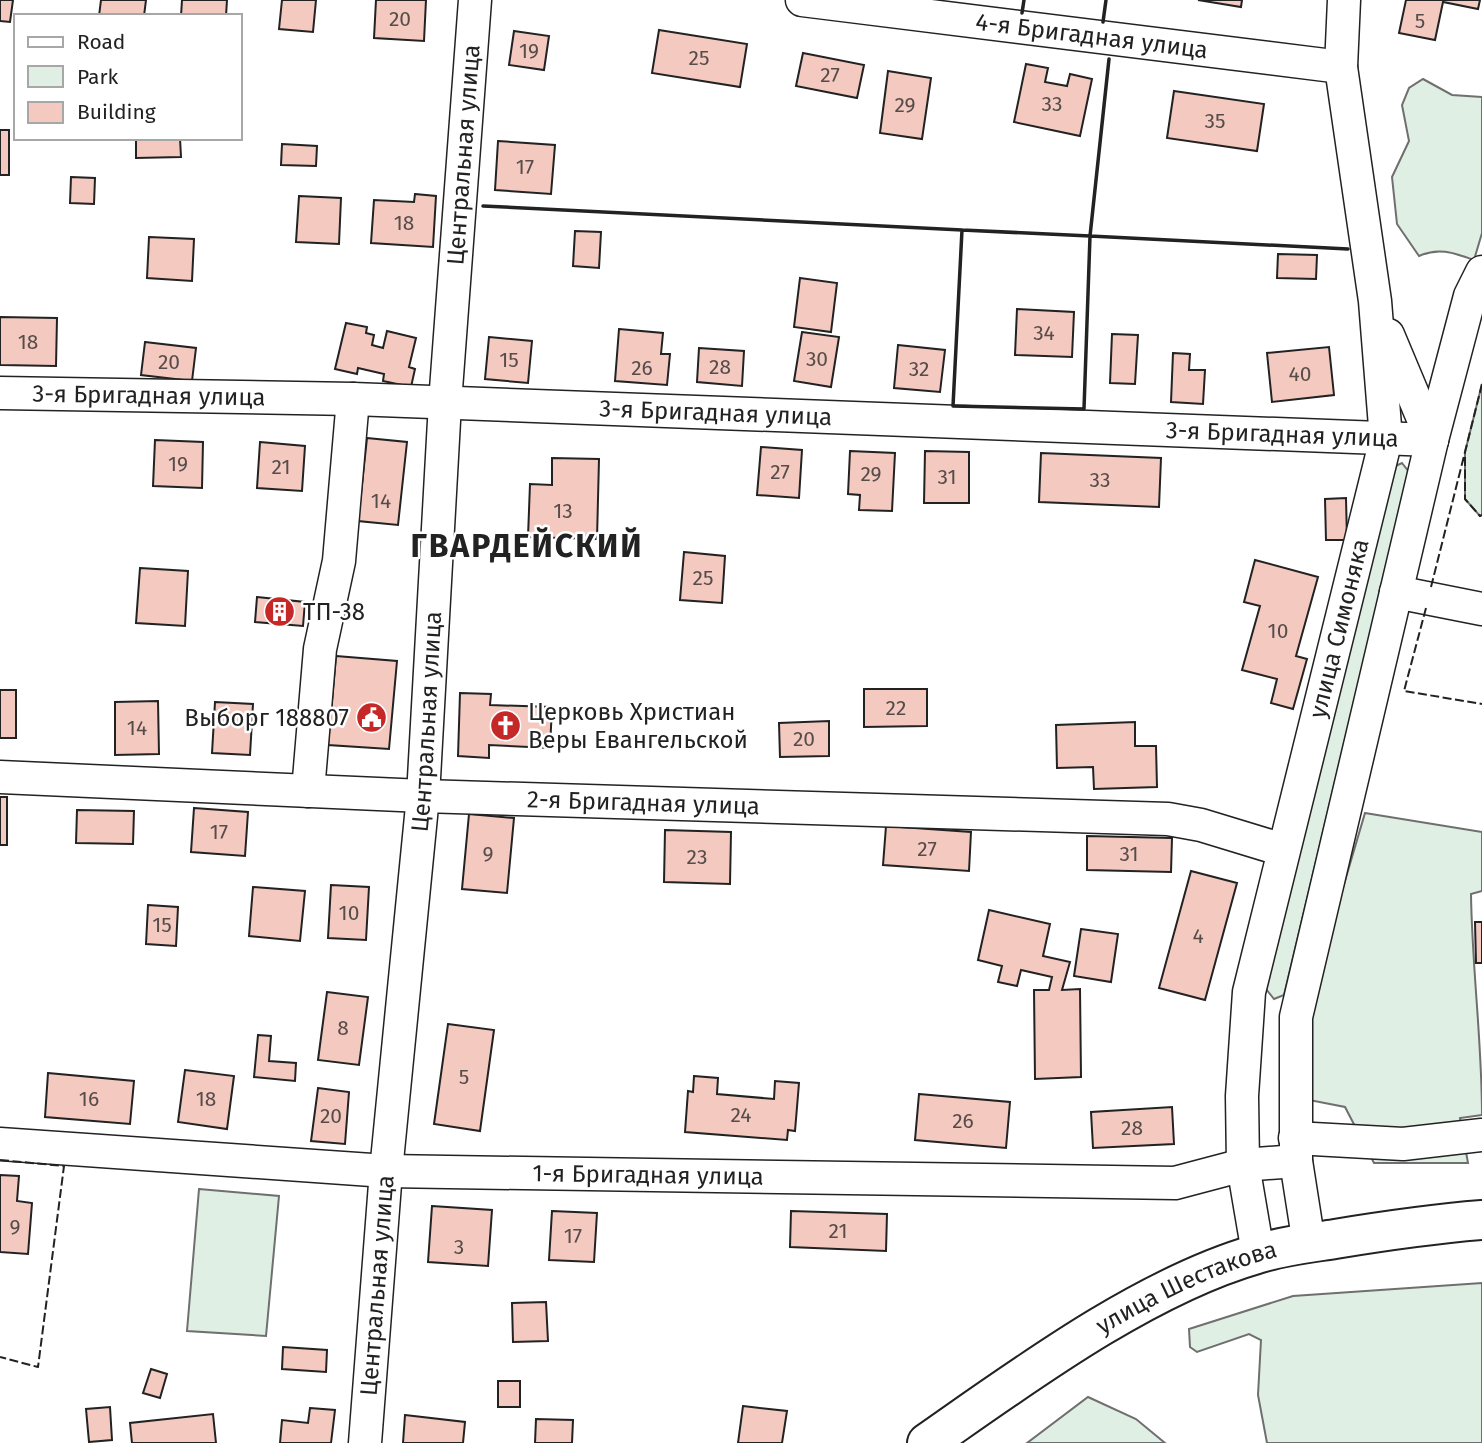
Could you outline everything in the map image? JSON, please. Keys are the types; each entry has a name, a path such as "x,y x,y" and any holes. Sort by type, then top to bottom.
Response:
{"main road":[{"name":"улица Шестакова","path":"928,1443 1095,1331 1180,1284 1258,1253 1427,1224 1482,1220"}],"street":[{"name":"Центральная улица","path":"365,1443 386,1171 423,796 445,404 475,0"},
{"name":"4-я Бригадная улица","path":"802,0 1341,67"},
{"name":"улица Симоняка","path":"1258,1253 1242,1165 1242,1096 1249,992 1386,439 1376,301 1341,67 1343,0"},
{"path":"1386,439 1411,394 1464,319 1482,272"},
{"path":"1376,301 1411,394 1432,440"},
{"name":"улица Симоняка","path":"1308,1244 1295,1149 1296,1017 1432,440 1464,319"},
{"name":"3-я Бригадная улица","path":"0,393 353,399 1432,440"},
{"path":"308,791 320,649 339,561 353,399"},
{"path":"1396,592 1482,609"},
{"name":"2-я Бригадная улица","path":"0,777 423,796 1168,819 1201,825 1283,850"},
{"name":"1-я Бригадная улица","path":"0,1144 386,1171 1175,1183 1295,1149 1403,1144 1482,1135"}],"green space":[{"path":"1423,79 1452,95 1482,97 1482,233 1474,260 1440,251 1419,256 1397,224 1392,177 1409,141 1402,105 1409,88"},
{"path":"1482,384 1480,516 1465,499 1465,452"},
{"path":"1402,463 1409,472 1284,995 1274,999 1266,989 1391,468"},
{"path":"1365,813 1482,832 1482,891 1471,894 1482,1115 1460,1118 1468,1163 1374,1163 1345,1107 1309,1100 1304,1020"},
{"path":"199,1189 279,1196 266,1336 187,1331"},
{"path":"1482,1283 1482,1443 1267,1443 1258,1395 1261,1340 1249,1334 1197,1352 1190,1347 1189,1329 1293,1296"},
{"path":"1088,1397 1136,1419 1165,1443 1027,1443"}],"building":[{"path":"0,0 13,0 10,22 0,21"},
{"path":"101,0 146,0 144,14 99,14"},
{"path":"182,0 227,0 226,14 181,14"},
{"path":"282,0 316,0 313,32 279,29"},
{"path":"376,0 426,0 424,41 374,38"},
{"path":"1198,0 1242,0 1241,7"},
{"path":"1406,0 1480,0 1478,9 1443,2 1435,40 1399,33"},
{"path":"659,30 747,44 740,87 652,73"},
{"path":"514,31 549,36 544,70 509,65"},
{"path":"803,53 864,65 857,98 796,86"},
{"path":"1026,64 1048,68 1045,82 1067,86 1070,74 1092,79 1080,136 1014,122"},
{"path":"888,71 931,78 922,139 880,133"},
{"path":"1174,91 1264,104 1257,151 1167,138"},
{"path":"0,130 9,130 9,175 0,175"},
{"path":"136,140 180,140 181,157 136,158"},
{"path":"498,141 555,145 551,194 495,190"},
{"path":"282,144 317,146 316,166 281,165"},
{"path":"71,177 95,178 94,204 70,203"},
{"path":"415,194 436,196 433,247 371,243 374,200 414,202"},
{"path":"299,196 341,198 339,244 296,242"},
{"path":"575,231 601,232 599,268 573,266"},
{"path":"149,237 194,239 192,281 147,278"},
{"path":"1278,254 1317,255 1316,279 1277,278"},
{"path":"800,278 837,283 831,332 794,327"},
{"path":"1017,309 1074,312 1072,357 1015,355"},
{"path":"0,317 57,318 56,366 0,365"},
{"path":"346,323 367,327 366,333 374,335 372,345 383,348 387,331 416,338 409,367 415,369 411,387 383,381 384,374 358,368 357,374 335,369"},
{"path":"619,329 663,333 661,354 670,354 667,385 615,381"},
{"path":"802,332 839,337 831,387 794,381"},
{"path":"1112,334 1138,335 1135,384 1110,383"},
{"path":"489,337 532,341 528,383 485,379"},
{"path":"145,342 196,348 192,381 141,375"},
{"path":"898,345 945,350 940,392 894,388"},
{"path":"1329,347 1334,395 1272,402 1267,353"},
{"path":"699,348 744,351 742,386 697,382"},
{"path":"1173,353 1190,354 1189,370 1205,370 1203,404 1171,402"},
{"path":"367,438 407,442 398,525 358,521"},
{"path":"155,440 203,442 202,488 153,486"},
{"path":"260,442 305,446 302,491 257,488"},
{"path":"761,447 802,450 799,498 757,495"},
{"path":"850,451 895,453 892,511 859,510 860,495 848,494"},
{"path":"925,451 969,452 969,503 924,503"},
{"path":"1041,453 1161,458 1159,507 1039,502"},
{"path":"552,458 599,459 597,539 528,537 530,484 552,485"},
{"path":"1346,498 1347,540 1326,540 1325,499"},
{"path":"684,552 725,556 722,603 680,600"},
{"path":"1255,560 1318,577 1296,656 1307,659 1293,709 1271,703 1277,679 1242,670 1260,606 1244,602"},
{"path":"140,568 188,571 185,626 136,623"},
{"name":"ТП-38","path":"257,597 305,602 303,626 255,622"},
{"path":"336,656 397,661 389,749 328,745"},
{"path":"864,689 927,689 927,726 864,727"},
{"path":"0,690 16,690 16,738 0,738"},
{"name":"Церковь Христиан Веры Евангельской","path":"460,693 491,694 490,705 552,707 550,748 489,745 489,758 458,756"},
{"path":"158,701 159,754 115,755 115,702"},
{"path":"215,702 253,704 250,755 212,753"},
{"path":"829,721 829,756 780,757 779,723"},
{"path":"1135,722 1135,746 1156,746 1157,787 1094,789 1093,767 1057,768 1056,725"},
{"path":"0,797 7,797 7,845 0,845"},
{"path":"194,808 248,812 245,856 191,852"},
{"path":"77,810 134,811 133,844 76,843"},
{"path":"469,814 514,818 507,893 462,889"},
{"path":"886,826 971,832 969,871 883,865"},
{"path":"665,830 731,832 730,884 664,882"},
{"path":"1087,836 1172,838 1171,872 1087,870"},
{"path":"1191,871 1237,883 1205,1000 1159,988"},
{"path":"331,885 369,887 366,940 328,938"},
{"path":"253,887 305,891 300,941 249,936"},
{"path":"148,905 178,907 176,946 146,944"},
{"path":"989,910 1050,924 1043,956 1070,962 1062,990 1080,989 1081,1077 1035,1079 1034,990 1049,990 1052,977 1021,970 1017,986 998,982 1002,966 978,960"},
{"path":"1475,922 1482,922 1482,963 1476,963"},
{"path":"1081,929 1118,934 1111,982 1074,976"},
{"path":"327,992 368,997 359,1065 318,1060"},
{"path":"448,1024 494,1030 480,1131 434,1124"},
{"path":"258,1035 271,1036 269,1061 296,1063 295,1081 254,1077"},
{"path":"185,1070 234,1076 227,1129 178,1122"},
{"path":"48,1073 134,1081 130,1124 45,1117"},
{"path":"694,1076 718,1078 717,1094 774,1099 775,1081 799,1083 795,1131 788,1130 787,1140 685,1132 688,1091 693,1092"},
{"path":"318,1088 349,1092 345,1144 311,1141"},
{"path":"919,1094 1010,1102 1006,1148 915,1140"},
{"path":"1172,1107 1174,1144 1093,1148 1091,1112"},
{"path":"0,1175 19,1176 17,1201 32,1203 28,1254 0,1252"},
{"path":"432,1206 492,1210 488,1266 428,1262"},
{"path":"552,1211 597,1213 594,1262 549,1260"},
{"path":"791,1211 887,1214 886,1251 790,1247"},
{"path":"546,1302 548,1341 513,1342 512,1303"},
{"path":"283,1347 327,1350 326,1372 282,1369"},
{"path":"151,1369 167,1374 160,1398 143,1393"},
{"path":"498,1381 520,1381 520,1407 498,1407"},
{"path":"743,1406 787,1411 782,1443 738,1443"},
{"path":"110,1407 112,1440 89,1442 86,1409"},
{"path":"310,1408 335,1410 331,1443 280,1443 282,1420 308,1423"},
{"path":"213,1414 216,1443 132,1443 130,1423"},
{"path":"405,1415 465,1422 463,1443 403,1443"},
{"path":"536,1419 573,1420 572,1443 535,1443"}],"fence":[{"path":"1482,384 1465,452 1465,499 1482,515"},
{"path":"1431,587 1465,452"},
{"path":"1426,608 1404,691 1482,704"},
{"path":"0,1160 64,1166 38,1367 0,1357"}],"wall":[{"path":"1022,13 1024,0"},
{"path":"1103,22 1106,0"},
{"path":"1109,59 1090,236 1348,249"},
{"path":"483,206 962,230"},
{"path":"962,230 1090,236 1084,409 953,406 962,230"}],"place":[{"name":"ТП-38","path":"280,612"},
{"name":"Выборг 188807","path":"372,718"},
{"name":"Церковь Христиан Веры Евангельской","path":"505,726"}],"district":[{"name":"ГВАРДЕЙСКИЙ","path":"527,546"}]}
